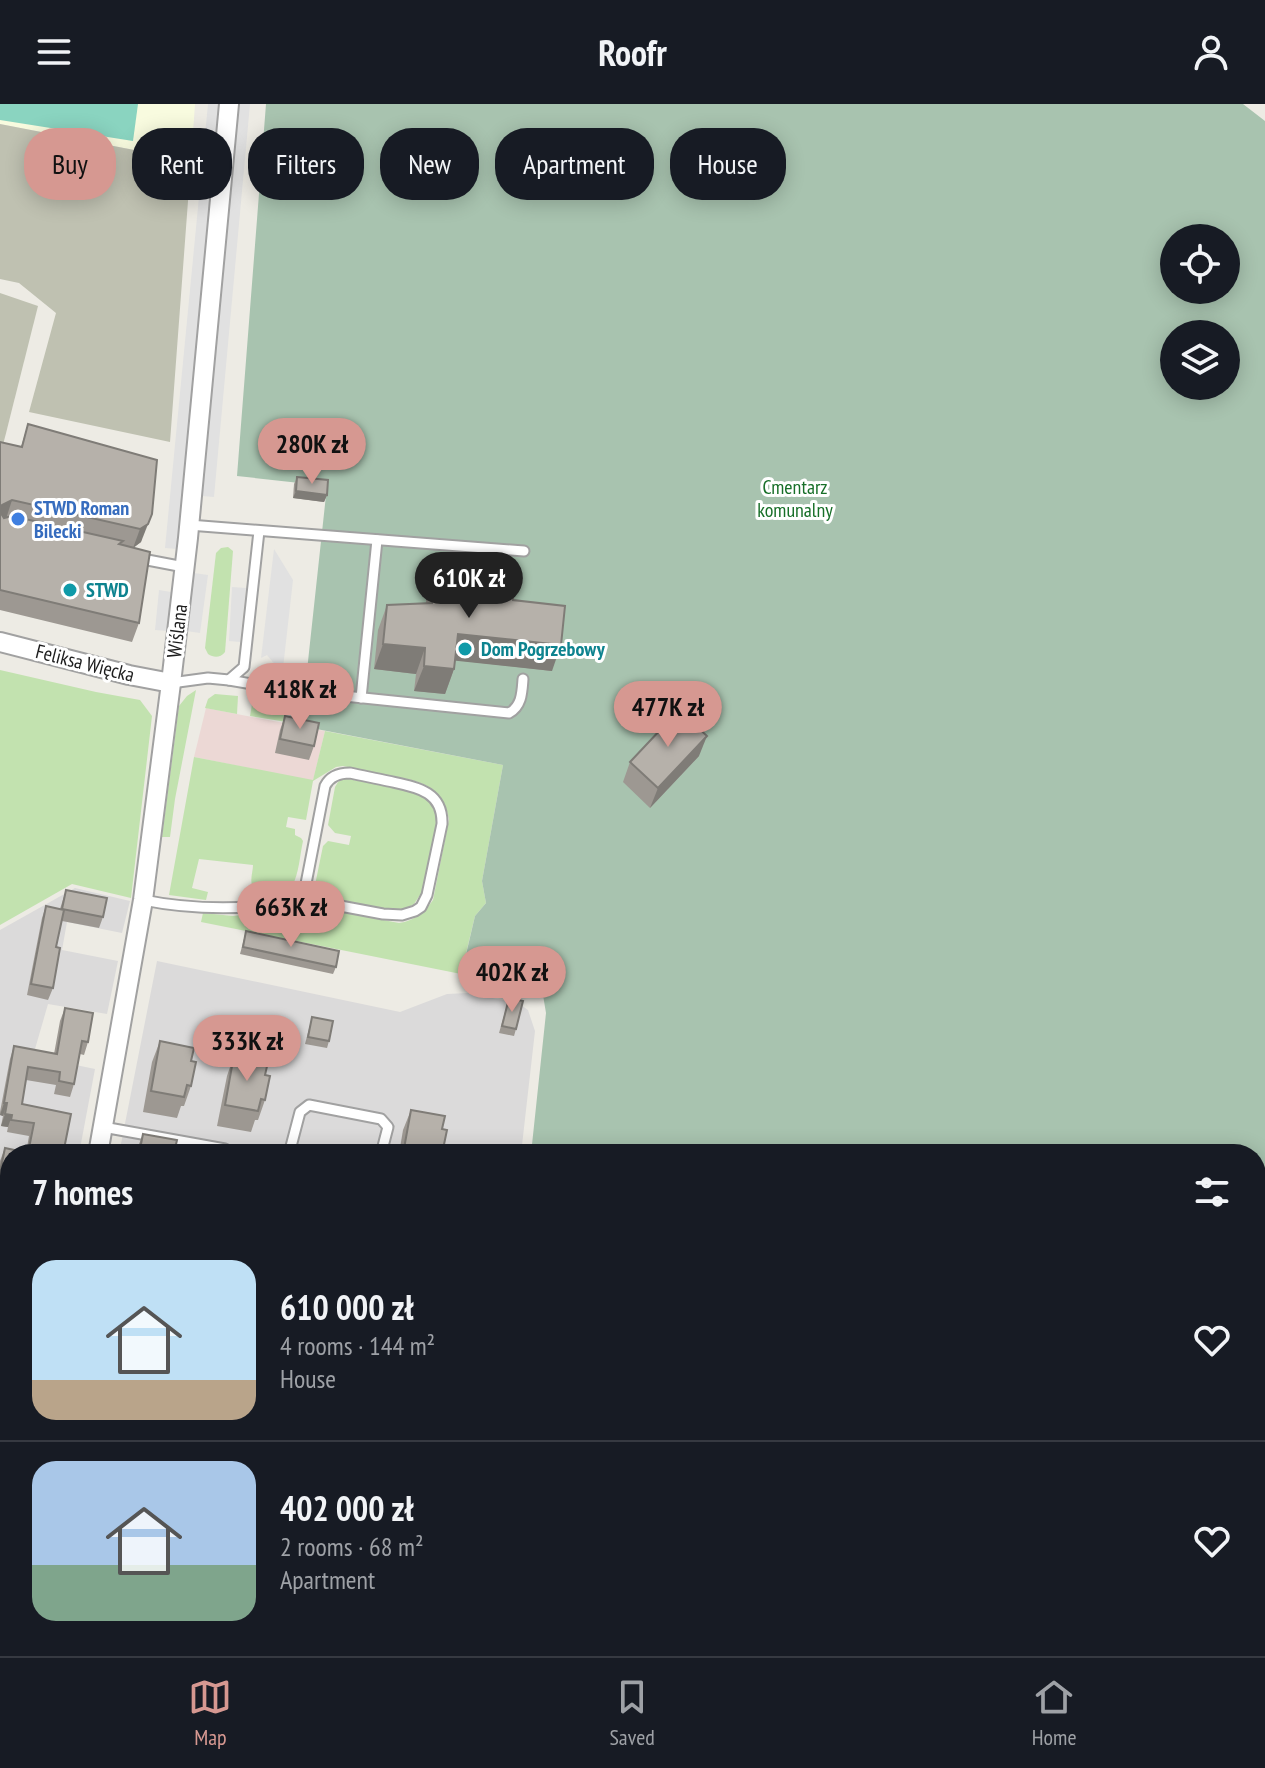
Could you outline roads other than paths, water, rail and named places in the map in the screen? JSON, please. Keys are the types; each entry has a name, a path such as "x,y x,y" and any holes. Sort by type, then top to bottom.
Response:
{"street":[{"name":"Wiślana","path":"100,1144 143,900 171,683 229,104"},
{"name":"Feliksa Więcka","path":"0,642 171,683"}],"lane":[{"path":"189,525 524,551"},
{"path":"229,680 244,667 259,531"},
{"path":"361,698 377,540"},
{"path":"126,555 184,567"},
{"path":"171,683 208,678 286,690 509,713 517,709 523,679"},
{"path":"143,900 240,908 303,899 393,915 409,913 421,907 427,895 443,816 437,802 419,788 350,773 342,773 328,781 303,899"},
{"path":"292,1144 300,1112 309,1105 381,1119 388,1127 384,1144"},
{"path":"103,1127 198,1144"}],"place":[{"name":"STWD Roman Bilecki","path":"18,519"},
{"name":"STWD","path":"70,590"},
{"name":"Dom Pogrzebowy","path":"465,649"}],"park label":[{"name":"Cmentarz komunalny","path":"795,498"}]}
